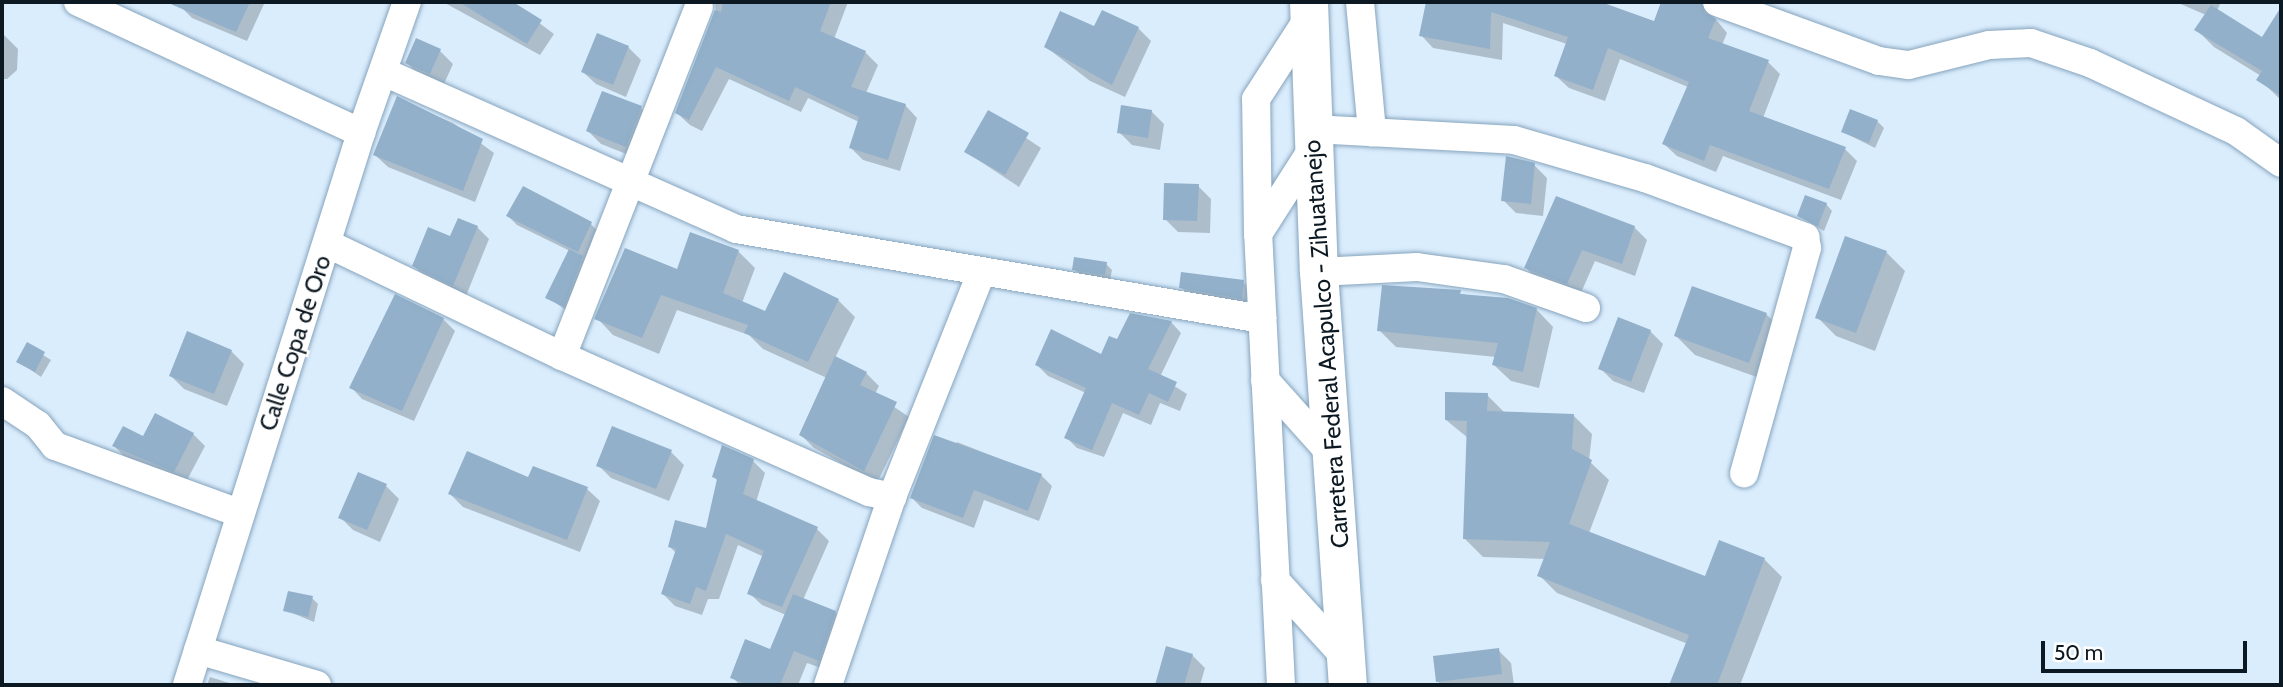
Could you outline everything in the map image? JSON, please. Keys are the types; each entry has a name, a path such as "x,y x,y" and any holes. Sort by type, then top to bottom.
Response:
{"main road":[{"name":"Carretera Federal Acapulco - Zihuatanejo","path":"1309,9 1320,272 1347,672"}],"street":[{"path":"78,2 361,134"},
{"name":"Calle Copa de Oro","path":"187,685 239,513 328,244 361,134 386,73 407,2"},
{"path":"1360,2 1372,132"},
{"path":"1717,2 1879,61 1909,65 1989,46 2031,43 2090,63 2236,131 2281,163"},
{"path":"562,356 628,181 699,7"},
{"path":"1281,685 1258,234 1256,99 1309,9"},
{"path":"386,73 736,229 1262,319"},
{"path":"1258,234 1313,139 1372,132 1514,140 1645,178 1805,237 1807,248 1744,473"},
{"path":"328,244 562,356 869,492 892,497"},
{"path":"1320,272 1417,267 1504,279 1586,308"},
{"path":"828,685 892,497 981,273"},
{"path":"1265,380 1332,455"},
{"path":"2,401 38,425 55,446 239,513"},
{"path":"1275,580 1347,672"},
{"path":"198,650 317,685"}],"building":[{"path":"166,2 250,2 236,32"},
{"path":"459,2 513,2 542,20 527,44"},
{"path":"723,2 831,2 820,31 866,51 851,87 906,104 888,160 849,148 859,117 795,87 789,101 716,67 689,120 675,113 715,10 721,12"},
{"path":"1426,2 1601,2 1654,21 1661,2 1701,2 1705,13 1716,19 1708,38 1769,60 1749,111 1846,147 1829,189 1710,145 1704,161 1662,144 1689,82 1608,48 1593,90 1554,76 1568,37 1491,12 1490,49 1419,36"},
{"path":"2211,5 2262,37 2281,7 2281,96 2256,80 2262,71 2194,30"},
{"path":"1102,10 1139,27 1112,85 1044,47 1060,11 1094,26"},
{"path":"597,33 629,46 613,85 581,72"},
{"path":"416,38 441,49 430,74 405,63"},
{"path":"602,91 642,106 626,147 586,131"},
{"path":"397,96 483,139 463,191 373,155"},
{"path":"1121,105 1152,110 1148,138 1117,133"},
{"path":"1850,109 1878,120 1869,143 1841,132"},
{"path":"988,110 1029,133 1005,175 964,152"},
{"path":"1506,156 1535,163 1531,204 1501,201"},
{"path":"1164,183 1199,184 1197,221 1163,220"},
{"path":"523,186 592,222 578,252 506,216"},
{"path":"1805,195 1827,203 1818,226 1797,216"},
{"path":"1556,196 1635,226 1622,264 1582,250 1567,284 1524,268"},
{"path":"458,218 478,226 453,286 412,266 428,227 450,236"},
{"path":"690,232 739,250 723,293 765,311 784,272 839,299 808,362 744,333 748,325 661,295 642,338 594,319 625,248 677,269"},
{"path":"1845,236 1887,251 1856,333 1815,318"},
{"path":"569,249 583,256 564,307 545,298"},
{"path":"1074,257 1107,262 1105,275 1072,270"},
{"path":"1181,272 1244,280 1242,299 1179,288"},
{"path":"1382,285 1461,290 1460,294 1508,298 1537,308 1523,372 1492,365 1498,343 1377,331"},
{"path":"1692,286 1767,313 1749,363 1674,336"},
{"path":"395,294 444,318 402,411 349,388"},
{"path":"1130,313 1172,321 1148,369 1177,382 1168,402 1149,393 1139,415 1112,403 1092,450 1064,438 1086,388 1035,365 1051,329 1101,354 1109,336 1117,339"},
{"path":"1618,317 1651,330 1631,382 1598,369"},
{"path":"187,331 232,350 214,394 169,376"},
{"path":"27,342 45,352 35,372 16,362"},
{"path":"835,356 867,372 860,385 897,402 864,471 799,435"},
{"path":"1445,392 1488,393 1487,411 1574,414 1572,449 1592,460 1569,524 1705,576 1719,540 1765,558 1717,685 1669,685 1689,635 1537,576 1550,542 1463,539 1467,421 1445,420"},
{"path":"155,413 194,433 174,472 112,446 123,426 143,436"},
{"path":"612,426 672,450 656,489 596,466"},
{"path":"934,435 1042,474 1028,511 974,490 963,518 910,498"},
{"path":"722,445 754,459 743,494 818,527 782,607 747,594 764,551 726,534 706,591 696,587 690,604 661,594 676,549 668,547 675,520 706,528 717,479 712,477"},
{"path":"467,451 528,477 533,466 588,487 567,540 448,494"},
{"path":"358,472 387,484 367,530 338,518"},
{"path":"288,591 313,596 308,617 283,611"},
{"path":"793,594 836,611 819,661 794,651 780,685 749,685 730,678 745,639 770,649"},
{"path":"1166,646 1193,654 1184,685 1155,685"},
{"path":"1499,648 1502,674 1436,682 1433,656"}]}
